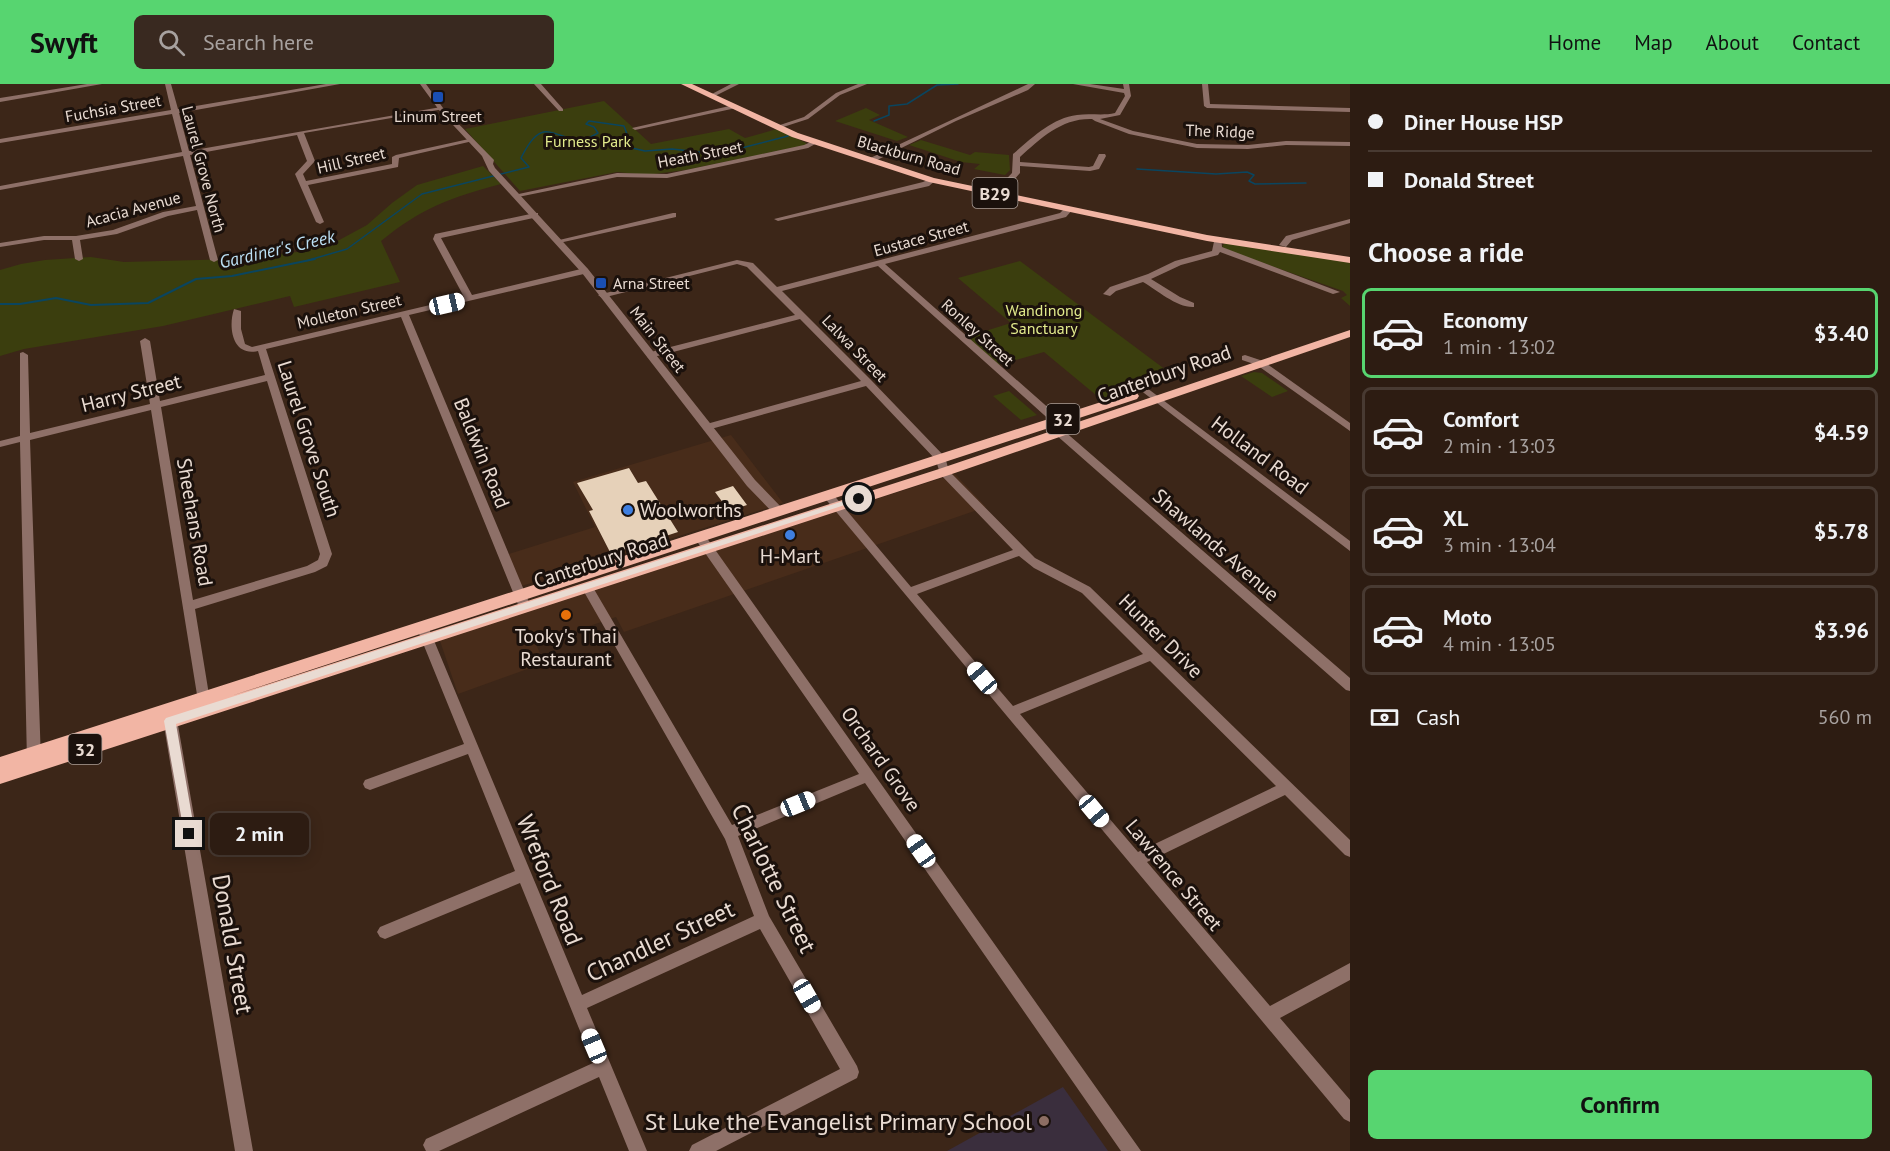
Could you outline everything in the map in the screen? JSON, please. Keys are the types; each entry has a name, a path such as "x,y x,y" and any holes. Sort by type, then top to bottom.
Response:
{"main road":[{"name":"Blackburn Road","path":"685,84 815,142 932,180 1218,241 1350,255"},
{"name":"Blackburn Road","path":"1218,241 1236,238 1350,260"},
{"path":"1236,238 1257,245"},
{"name":"Canterbury Road","path":"1252,362 1350,322"},
{"name":"Canterbury Road","path":"522,601 587,587 777,516 832,501 1061,428 1152,394 1252,362 1348,336"},
{"name":"Canterbury Road","path":"0,777 34,760 704,542"},
{"name":"Canterbury Road","path":"0,764 34,760"}],"street":[{"path":"0,100 99,84"},
{"name":"Laurel Grove North","path":"168,84 214,260"},
{"name":"Fuchsia Street","path":"0,141 337,84"},
{"name":"Main Street","path":"423,84 441,109 585,271 777,516"},
{"path":"537,84 561,110"},
{"path":"711,96 736,84"},
{"path":"777,127 806,118 838,94 864,84"},
{"path":"870,160 1026,89 1032,84"},
{"path":"997,194 1016,173 1017,154 1060,123 1069,118 1118,114 1126,101 1126,88 1076,84"},
{"path":"1205,84 1207,106 1350,110"},
{"path":"635,128 734,107"},
{"path":"0,188 300,132 441,109"},
{"name":"The Ridge","path":"1094,117 1131,133 1197,146 1248,147 1286,143 1350,144"},
{"path":"300,132 311,160 299,174 320,222"},
{"name":"Hill Street","path":"304,184 395,165 396,157 469,141"},
{"name":"Heath Street","path":"516,193 617,175 667,176 806,147 815,142"},
{"path":"1016,164 1090,169 1096,167 1102,156"},
{"path":"778,219 926,184 932,180"},
{"name":"Acacia Avenue","path":"0,245 44,238 76,238 114,232 166,214 201,207"},
{"name":"Eustace Street","path":"777,290 1063,215 1069,209"},
{"path":"469,298 437,239 438,236 536,215"},
{"path":"559,240 673,215"},
{"path":"1284,247 1289,238 1350,221"},
{"path":"76,238 79,259"},
{"path":"1107,294 1178,263 1215,253 1218,241 1336,292"},
{"name":"Lalwa Street","path":"602,295 744,262 750,264 868,382 943,466"},
{"name":"Ronley Street","path":"880,264 1061,428"},
{"name":"Molleton Street","path":"261,347 585,271"},
{"path":"1145,279 1191,305"},
{"name":"Laurel Grove South","path":"190,606 311,569 323,563 326,554 261,347 245,350 240,347 236,332 237,311"},
{"name":"Baldwin Road","path":"404,314 522,601"},
{"path":"650,356 802,316"},
{"name":"Sheehans Road","path":"145,341 205,704"},
{"path":"23,355 34,760"},
{"path":"1252,362 1281,379 1350,428"},
{"name":"Harry Street","path":"0,444 270,377"},
{"path":"707,427 868,382"},
{"name":"Holland Road","path":"1152,394 1350,547"},
{"name":"Shawlands Avenue","path":"1061,428 1350,686"},
{"name":"Hunter Drive","path":"943,466 1021,550 1043,569 1075,582 1086,590 1350,850"},
{"name":"Lawrence Street","path":"832,501 1350,1113"},
{"name":"Orchard Grove","path":"704,542 1132,1151"},
{"path":"909,592 1021,550"},
{"name":"Charlotte Street","path":"587,587 729,833 763,920 850,1072 698,1151"},
{"name":"Wreford Road","path":"424,632 638,1151"},
{"path":"1011,712 1152,655"},
{"name":"Donald Street","path":"169,715 244,1151"},
{"path":"370,784 471,747"},
{"path":"729,833 868,776"},
{"path":"1136,860 1287,788"},
{"path":"385,932 524,875"},
{"name":"Chandler Street","path":"577,1005 763,920"},
{"path":"1268,1016 1350,970"},
{"path":"432,1145 603,1067"}],"shaded area":[{"path":"731,435 783,503 512,589 499,557 595,527 573,482"},
{"path":"955,474 986,507 624,632 616,617 536,644 544,663 458,694 439,638"},
{"name":"St Luke the Evangelist Primary School","path":"1063,1087 1108,1151 947,1151"}],"green space":[{"name":"Furness Park","path":"604,101 651,144 729,129 745,138 777,129 806,145 685,170 647,175 617,172 520,191 465,129"},
{"path":"866,108 880,115 869,120 908,137 897,141 835,121"},
{"path":"921,140 970,155 975,152 1009,155 1010,170 1005,175 974,169 980,164 961,162 909,145"},
{"path":"483,166 501,184 438,205 410,220 381,241 400,282 294,307 290,296 163,326 24,349 0,356 0,270 45,260 91,257 124,262 236,259 297,252 330,245 367,225 417,185"},
{"path":"1225,243 1350,262 1350,306 1341,298 1347,295 1343,291 1226,250 1222,246"},
{"name":"Wandinong Sanctuary","path":"1020,261 1174,376 1102,400 1044,352 998,365 966,337 1011,323 958,278"},
{"path":"1254,372 1262,373 1288,391 1272,397 1241,376"},
{"path":"1009,391 1037,415 1021,420 993,396"}],"building":[{"name":"Woolworths","path":"629,468 638,483 646,481 678,532 611,554 589,511 593,510 577,483"},
{"path":"733,486 747,505 729,511 715,492"}],"waterway":[{"path":"874,121 889,115 889,106 907,104 937,85 958,84"},
{"name":"Gardiner's Creek","path":"309,260 347,249 422,194 529,167 521,158 535,136 542,132 555,133 583,141 598,133 594,127 586,124 589,121 624,126 632,148 645,151 672,149 718,154 788,136"},
{"path":"1137,169 1216,174 1247,172 1254,175 1249,181 1255,184 1306,183"},
{"name":"Gardiner's Creek","path":"0,304 20,304 56,298 91,305 148,303 196,279 232,276 315,259"}],"place":[{"name":"Linum Street","path":"438,97"},
{"name":"Arna Street","path":"601,283"},
{"name":"Woolworths","path":"628,510"},
{"name":"H-Mart","path":"790,535"},
{"name":"Tooky's Thai Restaurant","path":"566,615"},
{"name":"St Luke the Evangelist Primary School","path":"1044,1121"}],"route":[{"path":"189,834 170,721 859,499"}]}
